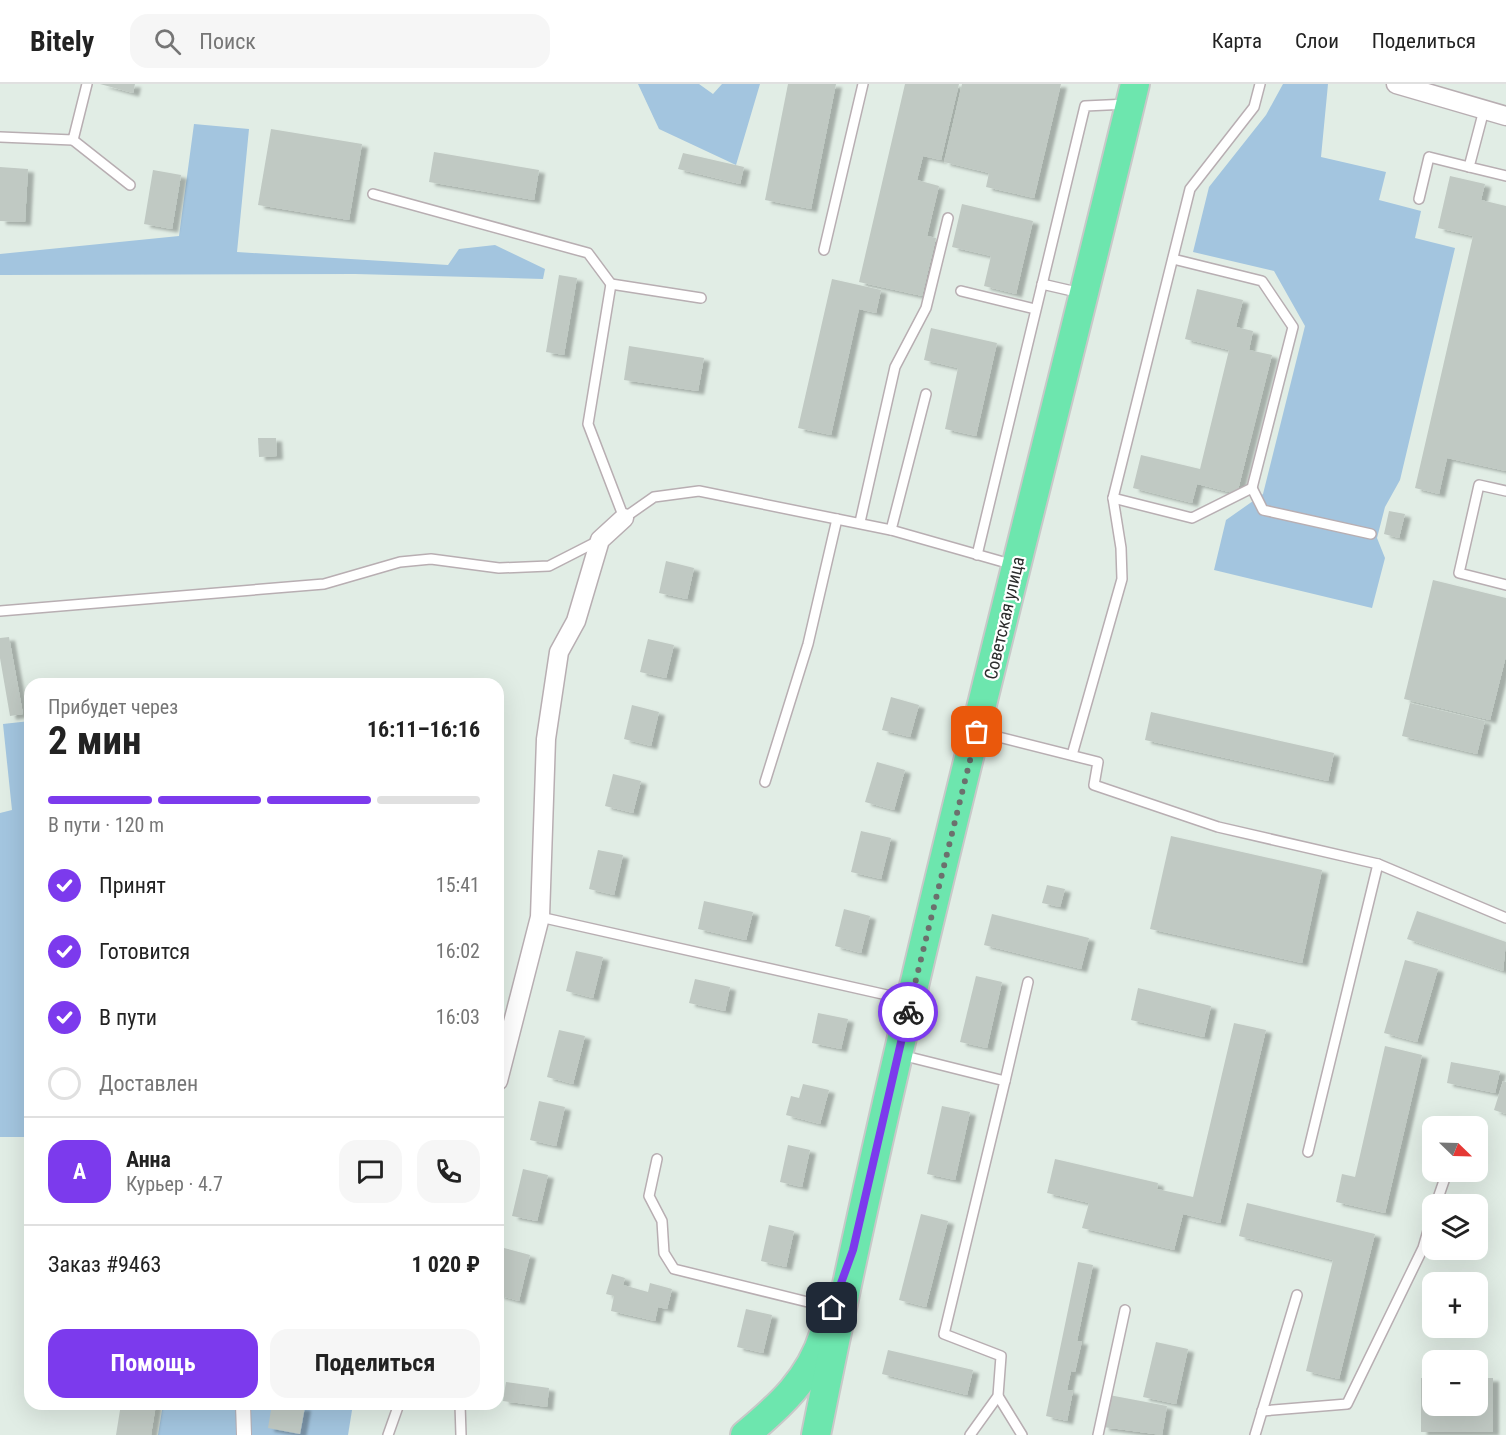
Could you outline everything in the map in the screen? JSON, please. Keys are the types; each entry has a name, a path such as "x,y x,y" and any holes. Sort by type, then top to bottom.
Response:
{"main road":[{"name":"Советская улица","path":"816,1435 853,1250 898,1055 1133,94"},
{"path":"745,1435 778,1407 799,1385 812,1364 853,1250"},
{"path":"745,1435 768,1432 778,1435"}],"street":[{"path":"1395,84 1506,116"},
{"path":"504,1058 540,917 546,739 559,652 576,621 600,540 624,518"},
{"path":"244,1435 246,1410"}],"lane":[{"path":"73,140 87,84"},
{"path":"824,250 862,84"},
{"path":"1072,755 1122,579 1121,548 1113,498 1190,189 1254,107 1260,84"},
{"path":"977,555 1085,106 1133,94"},
{"path":"1469,167 1484,110"},
{"path":"0,137 73,140 130,185"},
{"path":"1419,199 1429,157 1506,176"},
{"path":"373,194 588,253 611,284 701,298"},
{"path":"860,522 896,367 926,308 948,218"},
{"path":"1173,259 1262,281 1293,327 1252,488 1263,510 1371,534"},
{"path":"611,284 588,424 624,518 654,497 699,491 860,522 1016,566"},
{"path":"1042,284 1083,293"},
{"path":"961,291 1035,309"},
{"path":"891,530 926,394"},
{"path":"1506,491 1479,485 1460,573 1506,585"},
{"path":"1113,498 1192,518 1252,488"},
{"path":"765,782 808,644 837,519"},
{"path":"0,611 324,584 400,562 431,559 499,568 549,566 600,540"},
{"path":"977,732 1098,762 1094,785 1218,827 1378,864 1506,918"},
{"path":"1308,1152 1378,864"},
{"path":"540,917 911,1001"},
{"path":"1022,1435 999,1396 1001,1356 944,1334 1028,982"},
{"path":"898,1055 1005,1081"},
{"path":"657,1159 649,1196 662,1221 664,1253 674,1269 832,1308"},
{"path":"1262,1411 1347,1404 1422,1250"},
{"path":"1255,1435 1297,1295"},
{"path":"1098,1435 1125,1310"},
{"path":"970,1435 999,1396"},
{"path":"388,1435 397,1410"},
{"path":"461,1410 463,1432 461,1435"}],"shaded area":[{"path":"638,84 699,84 713,94 722,84 760,84 736,165 659,129"},
{"path":"1283,84 1328,84 1321,157 1386,172 1379,200 1421,211 1415,238 1455,248 1400,480 1385,507 1377,538 1385,558 1372,608 1214,570 1226,520 1263,494 1305,326 1274,271 1193,252 1209,187 1266,115"},
{"path":"194,124 249,129 237,252 448,265 459,249 495,245 545,269 543,279 355,274 0,275 0,254 179,236"},
{"path":"24,722 24,1137 0,1137 0,813 12,810 3,724"},
{"path":"162,1410 352,1410 348,1435 158,1435"}],"building":[{"path":"100,84 135,84 133,93"},
{"path":"788,84 836,84 811,209 765,200"},
{"path":"905,84 959,84 941,160 923,156 917,180 939,186 927,236 936,238 922,296 859,282"},
{"path":"962,84 1061,84 1034,198 986,187 989,173 944,162"},
{"path":"271,129 362,144 349,220 258,205"},
{"path":"434,152 539,170 534,200 429,182"},
{"path":"683,153 744,167 740,184 678,169"},
{"path":"0,167 28,169 25,222 0,221"},
{"path":"153,170 181,175 172,229 144,224"},
{"path":"1450,176 1485,184 1481,200 1506,206 1506,471 1447,458 1439,494 1415,488 1473,236 1438,228"},
{"path":"962,204 1033,221 1016,294 984,286 991,256 952,247"},
{"path":"559,275 577,278 564,355 546,352"},
{"path":"832,279 881,290 876,313 859,309 831,435 798,428"},
{"path":"1197,289 1243,300 1236,327 1253,331 1249,350 1272,355 1237,494 1197,484 1192,503 1133,488 1141,455 1200,469 1229,350 1185,339"},
{"path":"931,328 997,343 976,436 945,429 958,368 924,360"},
{"path":"629,346 704,358 698,391 624,380"},
{"path":"258,438 276,438 277,456 259,457"},
{"path":"1389,511 1405,514 1399,538 1384,534"},
{"path":"666,561 694,568 687,599 659,593"},
{"path":"1433,580 1506,598 1506,656 1490,720 1404,699"},
{"path":"9,637 23,714 10,716 0,658 0,638"},
{"path":"648,639 674,645 666,678 640,672"},
{"path":"891,697 919,705 910,737 882,730"},
{"path":"1410,703 1485,721 1477,754 1402,736"},
{"path":"632,705 659,712 651,746 624,739"},
{"path":"1151,712 1334,753 1328,781 1145,740"},
{"path":"877,762 905,770 894,810 865,802"},
{"path":"613,774 641,781 633,813 605,806"},
{"path":"861,831 891,838 881,879 851,872"},
{"path":"1171,836 1322,870 1302,963 1150,929"},
{"path":"598,850 623,855 614,895 589,889"},
{"path":"1047,885 1065,889 1060,907 1042,903"},
{"path":"704,901 753,912 746,940 698,929"},
{"path":"844,909 870,916 861,953 835,946"},
{"path":"1417,911 1506,942 1503,971 1407,939"},
{"path":"992,914 1089,938 1081,969 984,945"},
{"path":"576,951 603,957 593,998 566,991"},
{"path":"1405,960 1438,969 1417,1042 1384,1033"},
{"path":"976,976 1002,982 987,1048 960,1042"},
{"path":"695,979 730,987 725,1011 689,1003"},
{"path":"1138,988 1211,1006 1204,1037 1131,1020"},
{"path":"818,1013 848,1019 841,1049 812,1043"},
{"path":"1234,1023 1266,1030 1220,1223 1183,1214 1174,1250 1082,1228 1089,1203 1047,1193 1055,1159 1158,1183 1157,1189 1193,1197"},
{"path":"559,1030 585,1036 573,1084 547,1077"},
{"path":"1385,1046 1422,1055 1385,1213 1336,1202 1342,1174 1355,1177"},
{"path":"1451,1062 1500,1071 1495,1093 1447,1083"},
{"path":"1503,1081 1506,1082 1506,1114 1494,1110"},
{"path":"803,1084 829,1090 820,1124 786,1115 791,1096 799,1098"},
{"path":"539,1101 565,1107 556,1146 530,1140"},
{"path":"942,1106 970,1112 955,1180 927,1174"},
{"path":"788,1145 810,1150 802,1187 780,1182"},
{"path":"523,1169 548,1175 537,1221 512,1216"},
{"path":"1247,1203 1375,1234 1339,1379 1306,1371 1333,1260 1239,1236"},
{"path":"921,1214 948,1221 926,1307 899,1300"},
{"path":"769,1225 794,1231 786,1267 761,1261"},
{"path":"504,1248 530,1255 519,1301 504,1297"},
{"path":"1078,1262 1093,1265 1077,1341 1082,1341 1075,1372 1071,1371 1067,1390 1073,1391 1067,1421 1046,1416"},
{"path":"612,1274 625,1278 623,1285 648,1292 650,1283 672,1289 667,1309 658,1307 655,1321 611,1311 614,1296 606,1294"},
{"path":"746,1309 772,1315 763,1353 737,1347"},
{"path":"1156,1342 1188,1349 1176,1404 1143,1397"},
{"path":"888,1350 973,1370 967,1395 882,1374"},
{"path":"1421,1378 1422,1416 1488,1416 1488,1378 1493,1378 1493,1432 1421,1432"},
{"path":"506,1382 549,1388 547,1407 504,1401"},
{"path":"1109,1395 1167,1406 1162,1435 1103,1427"},
{"path":"120,1410 155,1410 151,1435 116,1435"},
{"path":"271,1410 304,1410 300,1434 268,1428"}],"way so far":[{"path":"908,1012 977,732"}],"route":[{"path":"832,1308 853,1250 908,1012"}]}
